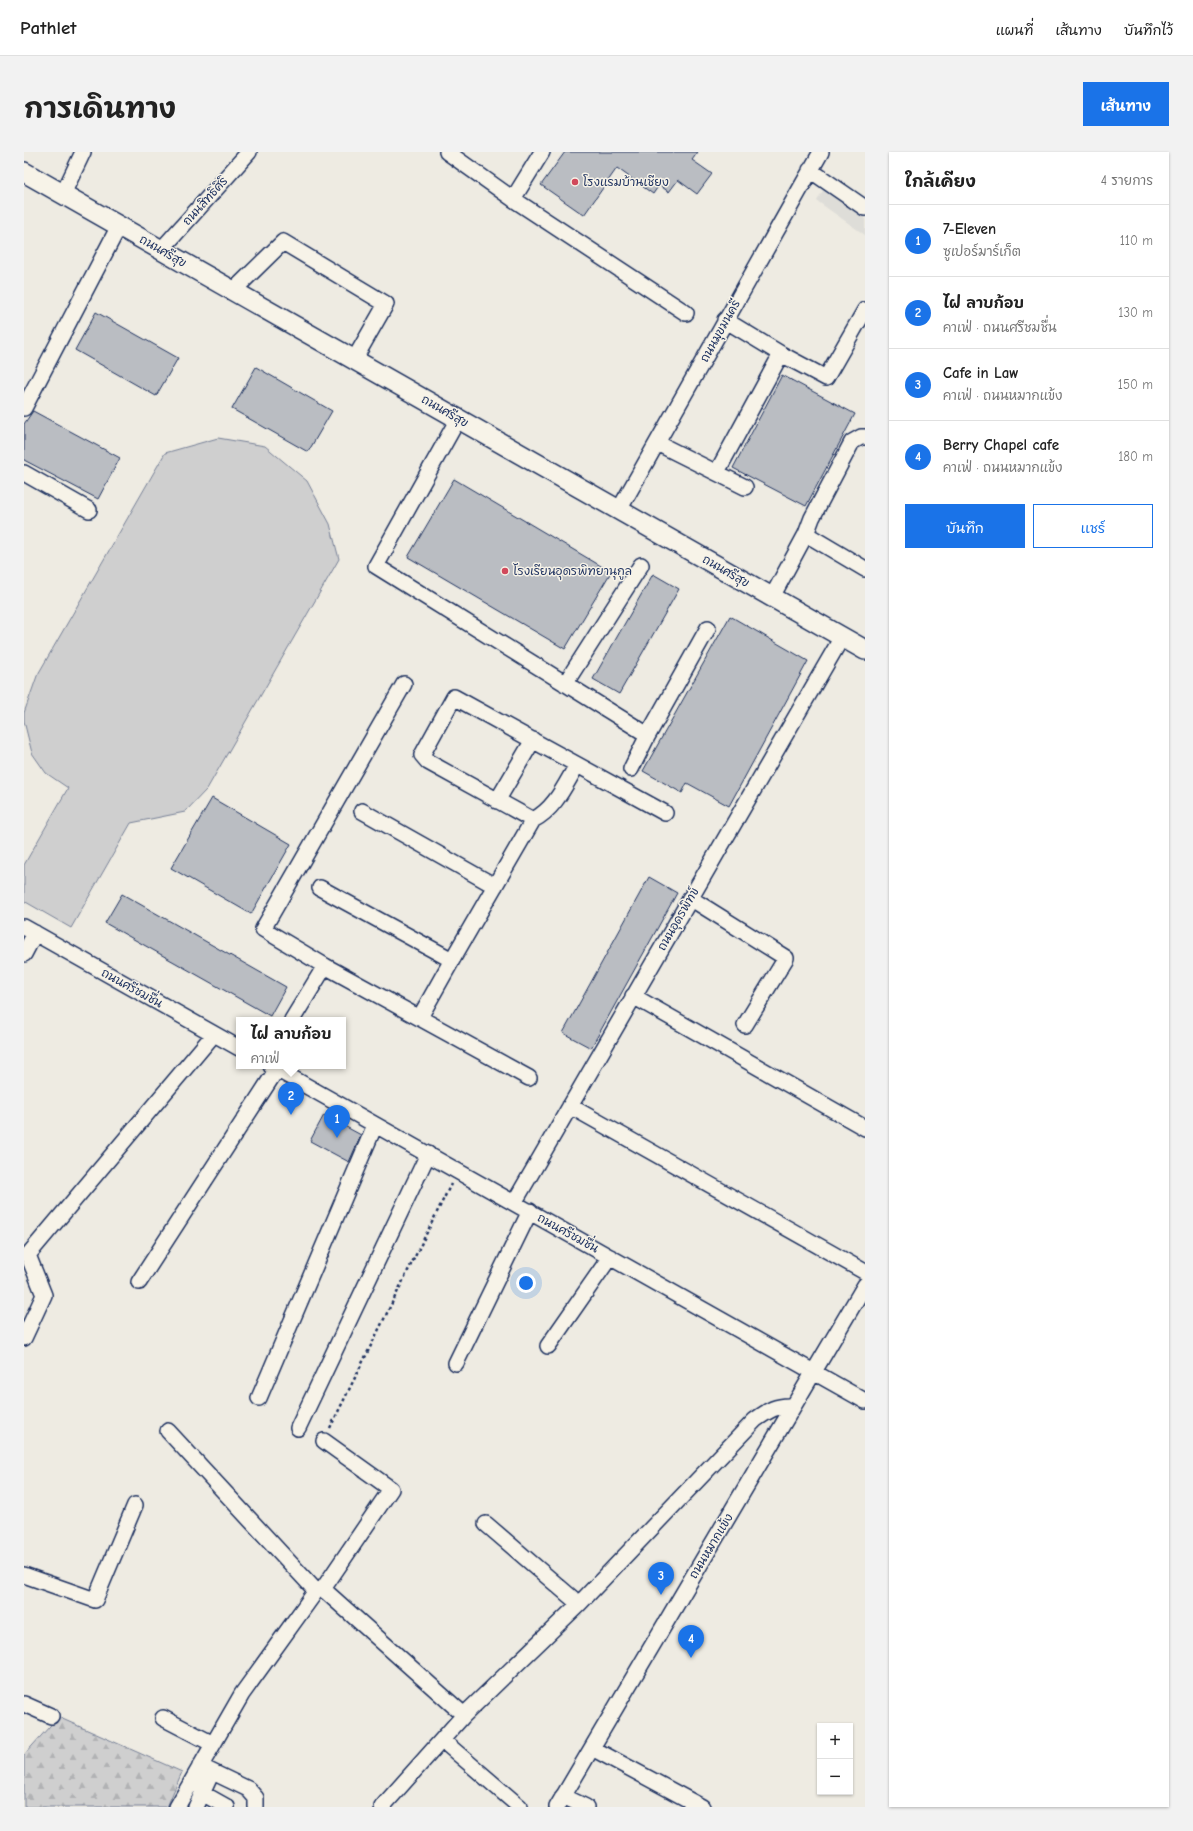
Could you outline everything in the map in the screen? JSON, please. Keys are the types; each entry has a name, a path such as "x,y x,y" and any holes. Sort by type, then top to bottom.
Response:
{"main road":[{"name":"ถนนศรีสุข","path":"24,172 865,650"}],"street":[{"path":"63,194 83,152"},
{"name":"ถนนสิทธิศิริ","path":"161,250 249,152"},
{"path":"447,152 513,199 686,313"},
{"path":"513,199 542,152"},
{"name":"ถนนมุขมนครี","path":"619,510 821,152"},
{"path":"810,170 865,208"},
{"path":"24,408 119,226"},
{"path":"233,291 284,242 386,304 354,360"},
{"path":"726,320 781,354 826,378 865,310"},
{"path":"717,472 781,354"},
{"path":"458,419 376,566 648,735"},
{"path":"772,597 806,534 812,518 852,442 861,437 865,437"},
{"path":"657,443 745,487"},
{"path":"24,473 89,510"},
{"path":"806,534 865,569"},
{"path":"566,684 641,565"},
{"path":"631,769 648,735 708,628"},
{"name":"ถนนอุดรพิทข์","path":"514,1203 842,637"},
{"path":"404,684 263,929 325,966 529,1078"},
{"path":"533,820 428,762 422,754 454,697 665,813"},
{"path":"497,801 533,740"},
{"path":"420,1017 533,820 543,815 554,804 577,765"},
{"path":"362,811 494,886"},
{"path":"320,888 452,960"},
{"path":"690,898 786,958 745,1025"},
{"path":"24,954 30,930"},
{"name":"ถนนศรีชมชื่น","path":"30,930 236,1046"},
{"path":"294,1017 325,966"},
{"path":"633,996 865,1128"},
{"path":"24,1338 44,1295 26,1257 214,1034"},
{"path":"139,1282 273,1069"},
{"name":"ถนนศรีชมชื่น","path":"276,1069 865,1401"},
{"path":"570,1106 865,1272"},
{"path":"259,1398 375,1125"},
{"path":"298,1428 428,1154"},
{"path":"456,1363 530,1212"},
{"path":"548,1346 610,1257"},
{"name":"ถนนหมากแข้ง","path":"560,1802 865,1285"},
{"path":"382,1807 464,1715 579,1604 755,1420 769,1410 781,1406 793,1406"},
{"path":"168,1431 320,1590 464,1715"},
{"path":"196,1807 202,1793 206,1769 213,1744 242,1694 320,1590 391,1489 324,1441"},
{"path":"24,1575 95,1600 135,1505"},
{"path":"486,1524 579,1604"},
{"path":"24,1704 51,1716"},
{"path":"163,1718 213,1744"},
{"path":"442,1740 520,1807"},
{"path":"592,1748 702,1807"},
{"path":"177,1807 206,1769"},
{"path":"206,1769 248,1789 256,1798 256,1807"},
{"path":"202,1793 227,1807"},
{"path":"560,1802 586,1807"}],"path":[{"path":"324,1441 457,1171"}],"shaded area":[{"path":"831,176 865,200 865,235 817,201"}],"green space":[{"path":"218,438 265,446 307,481 330,524 339,559 207,789 185,812 131,823 71,928 24,901 24,865 68,788 46,773 32,753 24,721 24,713 37,676 165,453"},
{"path":"58,1717 182,1772 167,1807 24,1807 24,1755"}],"building":[{"name":"โรงแรมบ้านเชียง","path":"565,152 698,152 692,160 712,174 697,194 678,180 669,192 659,185 653,194 617,168 584,215 541,185"},
{"path":"96,312 178,358 156,396 75,350"},
{"path":"256,367 332,411 308,452 232,409"},
{"path":"782,375 855,414 806,506 733,468"},
{"path":"33,411 120,458 98,499 24,460 24,424"},
{"path":"454,479 611,572 565,649 408,557"},
{"path":"653,574 679,589 619,694 593,679"},
{"path":"730,616 808,661 729,806 687,783 682,793 643,771"},
{"path":"212,798 291,844 251,914 171,868"},
{"path":"649,877 677,893 591,1048 563,1033"},
{"path":"122,894 286,987 270,1016 105,923"},
{"path":"324,1115 361,1135 349,1162 310,1141"}],"place":[{"name":"โรงแรมบ้านเชียง","path":"575,182"},
{"name":"โรงเรียนอุดรพิทยานุกูล","path":"505,571"},
{"name":"ไฝ ลาบก้อบ","path":"291,1115"},
{"name":"7-Eleven","path":"337,1138"},
{"name":"Cafe in Law","path":"661,1595"},
{"name":"Berry Chapel cafe","path":"691,1658"}]}
